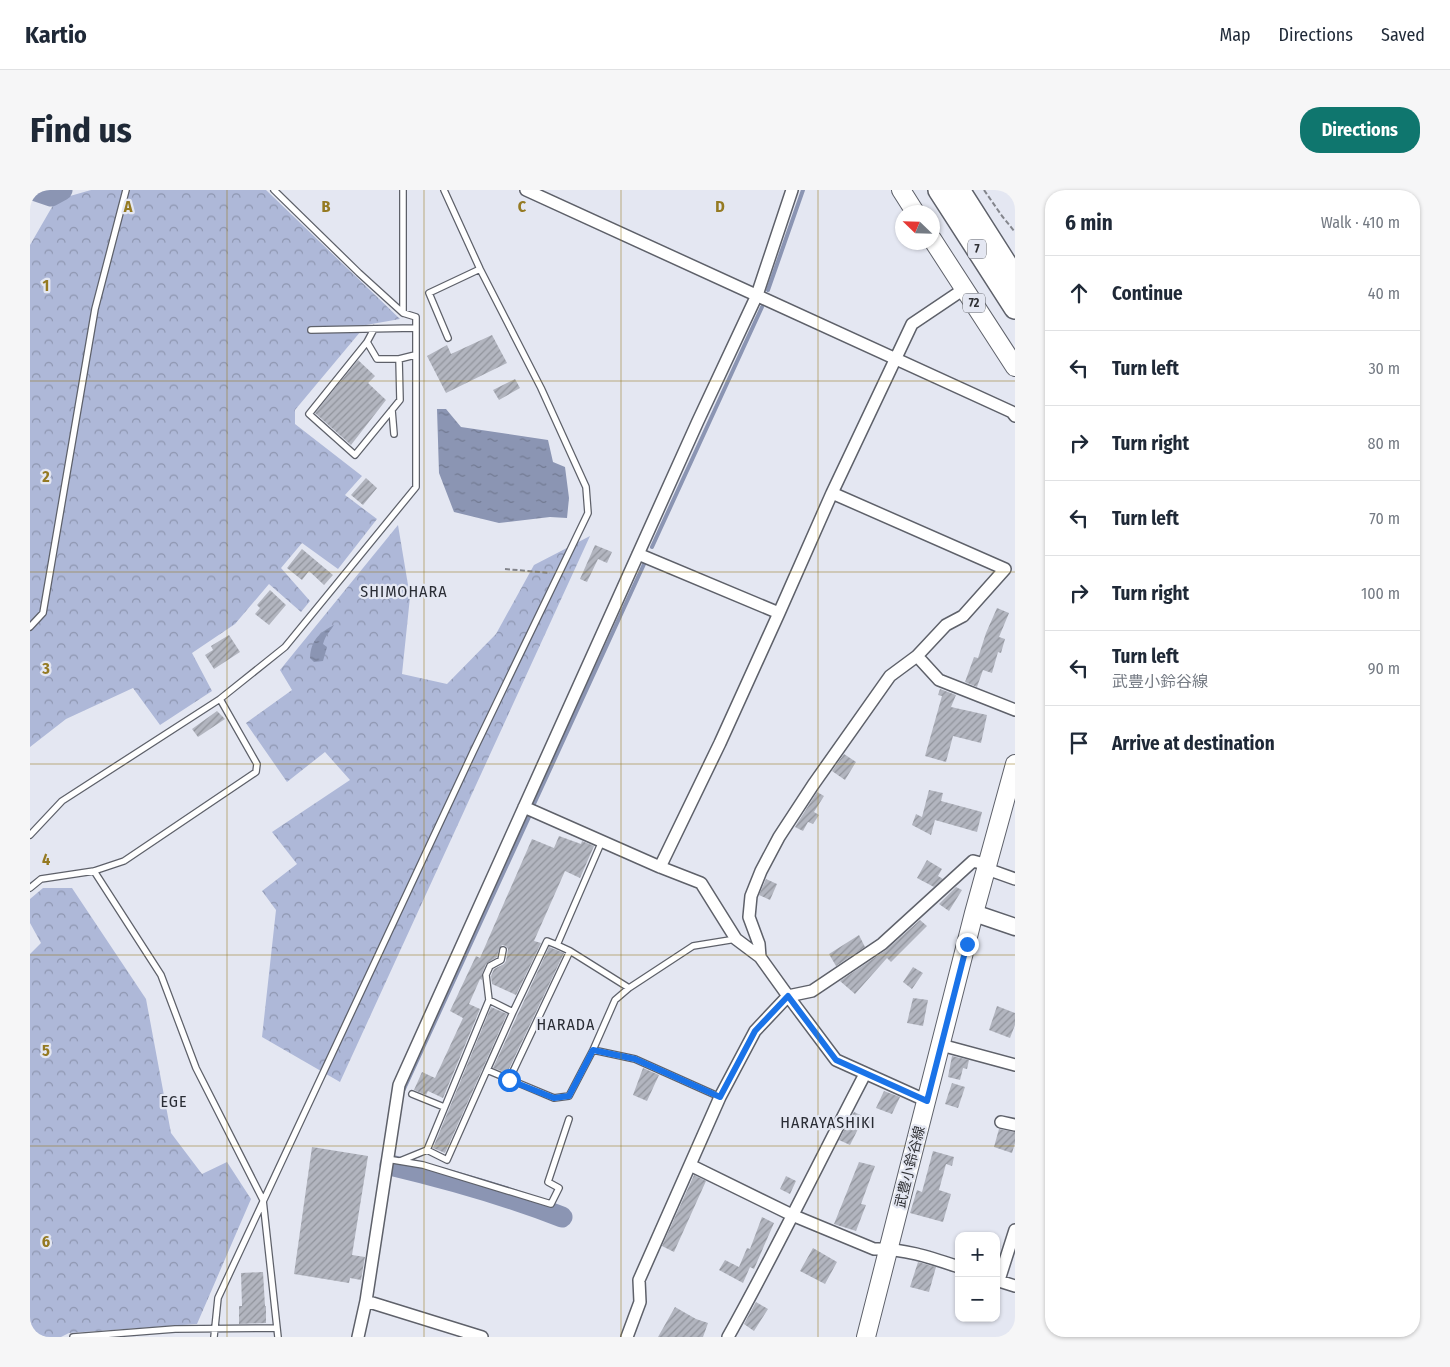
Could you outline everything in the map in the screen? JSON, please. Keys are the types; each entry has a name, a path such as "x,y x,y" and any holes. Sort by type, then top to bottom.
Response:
{"highway":[{"name":"7","path":"939,190 1015,308"},
{"name":"7","path":"959,190 1015,278"}],"main road":[{"path":"901,190 911,205"},
{"name":"72","path":"939,250 1015,367"},
{"name":"武豊小鈴谷線","path":"866,1337 974,913 1015,764"}],"street":[{"path":"526,190 1012,412 1015,416"},
{"path":"358,1337 366,1301 399,1085 638,554 757,296 792,190"},
{"path":"660,867 720,743 780,613 832,493 912,324 964,289"},
{"path":"760,957 759,944 749,917 751,896 761,871 779,837 813,785 890,676 917,656 946,625 963,616 1005,569 832,493"},
{"path":"638,554 780,613"},
{"path":"917,656 940,680 1015,710"},
{"path":"524,807 701,883 736,939 760,957 836,1060 927,1101"},
{"path":"627,1337 640,1302 639,1280 720,1097 755,1031 788,996 812,992 882,944 973,860 1015,879"},
{"path":"974,913 1015,927"},
{"path":"940,1045 1015,1065"},
{"path":"728,1337 764,1272 865,1074"},
{"path":"1001,1122 1015,1125"},
{"path":"690,1165 792,1215 874,1248 889,1248 955,1266"},
{"path":"998,1277 1015,1230"},
{"path":"1000,1281 1015,1286"},
{"path":"366,1301 482,1337"}],"lane":[{"path":"30,627 43,612 95,309 126,190"},
{"path":"30,835 62,801 220,699 285,647 416,487 416,317 403,313 274,190"},
{"path":"403,190 403,313"},
{"path":"214,1337 218,1298 473,752 588,513 586,487 542,388 480,269 444,190"},
{"path":"448,338 429,293 480,269"},
{"path":"311,330 416,328"},
{"path":"374,329 368,342 309,414 355,455 400,400 399,359"},
{"path":"368,342 377,359 399,359 415,355"},
{"path":"392,410 394,434"},
{"path":"30,888 41,879 94,871 124,861 256,772 257,764 220,699"},
{"path":"557,945 602,841"},
{"path":"94,871 161,975 196,1068 263,1200 278,1337"},
{"path":"487,1070 554,1098 569,1096 593,1050 615,1000 629,988 693,946 736,939"},
{"path":"427,1150 447,1160 547,941 570,951 629,988"},
{"path":"400,1161 427,1150 489,1000 486,975 490,966 500,960 503,950"},
{"path":"509,1080 570,951"},
{"path":"489,1000 513,1012"},
{"path":"593,1050 635,1059 720,1097"},
{"path":"412,1094 444,1107"},
{"path":"387,1159 423,1165 552,1204 559,1188 548,1182 569,1119"},
{"path":"73,1337 175,1329 277,1328"}],"path":[{"path":"984,190 1015,232"},
{"path":"505,568 559,574"}],"green space":[{"path":"91,190 266,190 400,319 366,325 295,410 295,424 362,476 345,495 377,519 338,569 302,543 281,568 310,601 301,612 269,584 235,624 192,653 212,691 160,725 133,688 66,719 30,747 30,245 56,200"},
{"path":"398,525 410,597 402,674 447,684 496,634 534,565 590,536 340,1082 262,1037 276,910 262,891 297,864 272,832 350,780 325,752 287,782 246,723 292,690 280,670"},
{"path":"43,888 72,888 146,999 171,1133 202,1174 227,1162 251,1199 197,1324 69,1333 61,1337 30,1337 30,954 41,943 30,923 30,899"}],"water":[{"path":"437,409 446,409 461,427 548,440 553,462 565,467 569,498 567,518 550,517 499,523 454,512 439,473"},
{"path":"334,625 323,644 327,647 323,661 314,662 310,658 314,642 320,634"}],"building":[{"path":"492,335 507,363 446,393 427,356 447,345 451,354"},
{"path":"358,360 375,376 368,383 386,400 351,445 315,413"},
{"path":"515,379 520,388 499,400 493,390"},
{"path":"366,478 377,488 363,505 351,495"},
{"path":"595,545 612,552 607,563 598,559 587,582 580,579"},
{"path":"302,549 333,575 324,585 309,571 302,580 287,568"},
{"path":"270,590 286,605 269,625 255,614 260,608 257,605"},
{"path":"997,608 1009,613 999,637 1005,639 1001,653 998,652 992,673 983,670 977,687 965,682 974,657 978,658"},
{"path":"229,635 240,652 214,669 205,655 213,650 211,646"},
{"path":"940,689 956,695 951,707 987,715 981,743 953,736 946,762 925,756 942,696 938,695"},
{"path":"217,711 225,719 198,737 192,729"},
{"path":"844,754 856,762 845,780 832,771"},
{"path":"929,790 943,793 941,801 982,812 977,832 935,820 931,835 912,825 916,814 922,817"},
{"path":"817,792 824,796 814,812 819,815 813,824 808,822 803,831 795,827"},
{"path":"559,836 581,844 582,841 594,846 580,878 565,871 534,941 541,943 516,995 492,984 491,976 494,969 506,961 508,949 502,945 497,957 486,964 482,980 480,979 469,1004 480,1009 443,1098 428,1091 426,1095 414,1090 422,1072 435,1078 463,1018 450,1011 476,956 480,958 532,839 554,848"},
{"path":"927,860 942,869 938,876 943,879 934,887 917,878"},
{"path":"766,879 777,884 770,900 759,895"},
{"path":"956,887 962,890 949,911 939,904"},
{"path":"920,920 927,926 891,962 887,958 855,994 840,981 886,950"},
{"path":"859,935 865,947 836,966 829,954"},
{"path":"549,947 564,953 507,1073 493,1068"},
{"path":"913,967 923,973 912,989 903,982"},
{"path":"913,998 928,1000 923,1026 907,1023"},
{"path":"997,1006 1015,1013 1015,1025 1010,1038 989,1030"},
{"path":"491,1007 507,1014 445,1153 433,1148"},
{"path":"952,1056 969,1060 967,1069 963,1068 960,1080 948,1077"},
{"path":"643,1068 659,1075 647,1101 633,1095"},
{"path":"952,1083 965,1087 958,1108 945,1104"},
{"path":"884,1091 900,1097 892,1114 876,1108"},
{"path":"854,1112 871,1120 867,1129 860,1125 850,1145 839,1140"},
{"path":"999,1129 1015,1132 1015,1143 1012,1153 994,1147"},
{"path":"312,1147 368,1156 352,1255 365,1257 361,1280 350,1278 349,1283 294,1274"},
{"path":"933,1151 954,1157 952,1166 946,1164 939,1190 951,1194 943,1222 910,1213 917,1190 922,1192"},
{"path":"859,1162 875,1166 861,1204 866,1205 856,1231 834,1224"},
{"path":"694,1175 706,1181 674,1252 662,1246"},
{"path":"786,1176 796,1181 790,1194 780,1189"},
{"path":"762,1217 774,1223 754,1269 750,1267 743,1283 719,1270 725,1260 739,1267 747,1248 750,1249"},
{"path":"813,1248 837,1262 825,1284 800,1271"},
{"path":"918,1262 936,1267 929,1292 910,1287"},
{"path":"263,1272 266,1323 239,1324 239,1306 242,1306 241,1273"},
{"path":"756,1302 768,1309 754,1331 744,1324"},
{"path":"675,1307 696,1319 708,1323 703,1337 658,1337"}],"waterway":[{"path":"33,190 51,196 62,190"},
{"path":"768,290 803,190"},
{"path":"652,547 762,307"},
{"path":"534,804 645,562"},
{"path":"403,1091 529,817"},
{"path":"390,1165 477,1188 562,1217"}],"district":[{"name":"SHIMOHARA","path":"404,591"},
{"name":"HARADA","path":"566,1024"},
{"name":"EGE","path":"174,1101"},
{"name":"HARAYASHIKI","path":"828,1122"}],"route":[{"path":"509,1080 554,1098 569,1096 593,1050 635,1059 720,1097 755,1031 788,996 836,1060 927,1101 967,944"}]}
